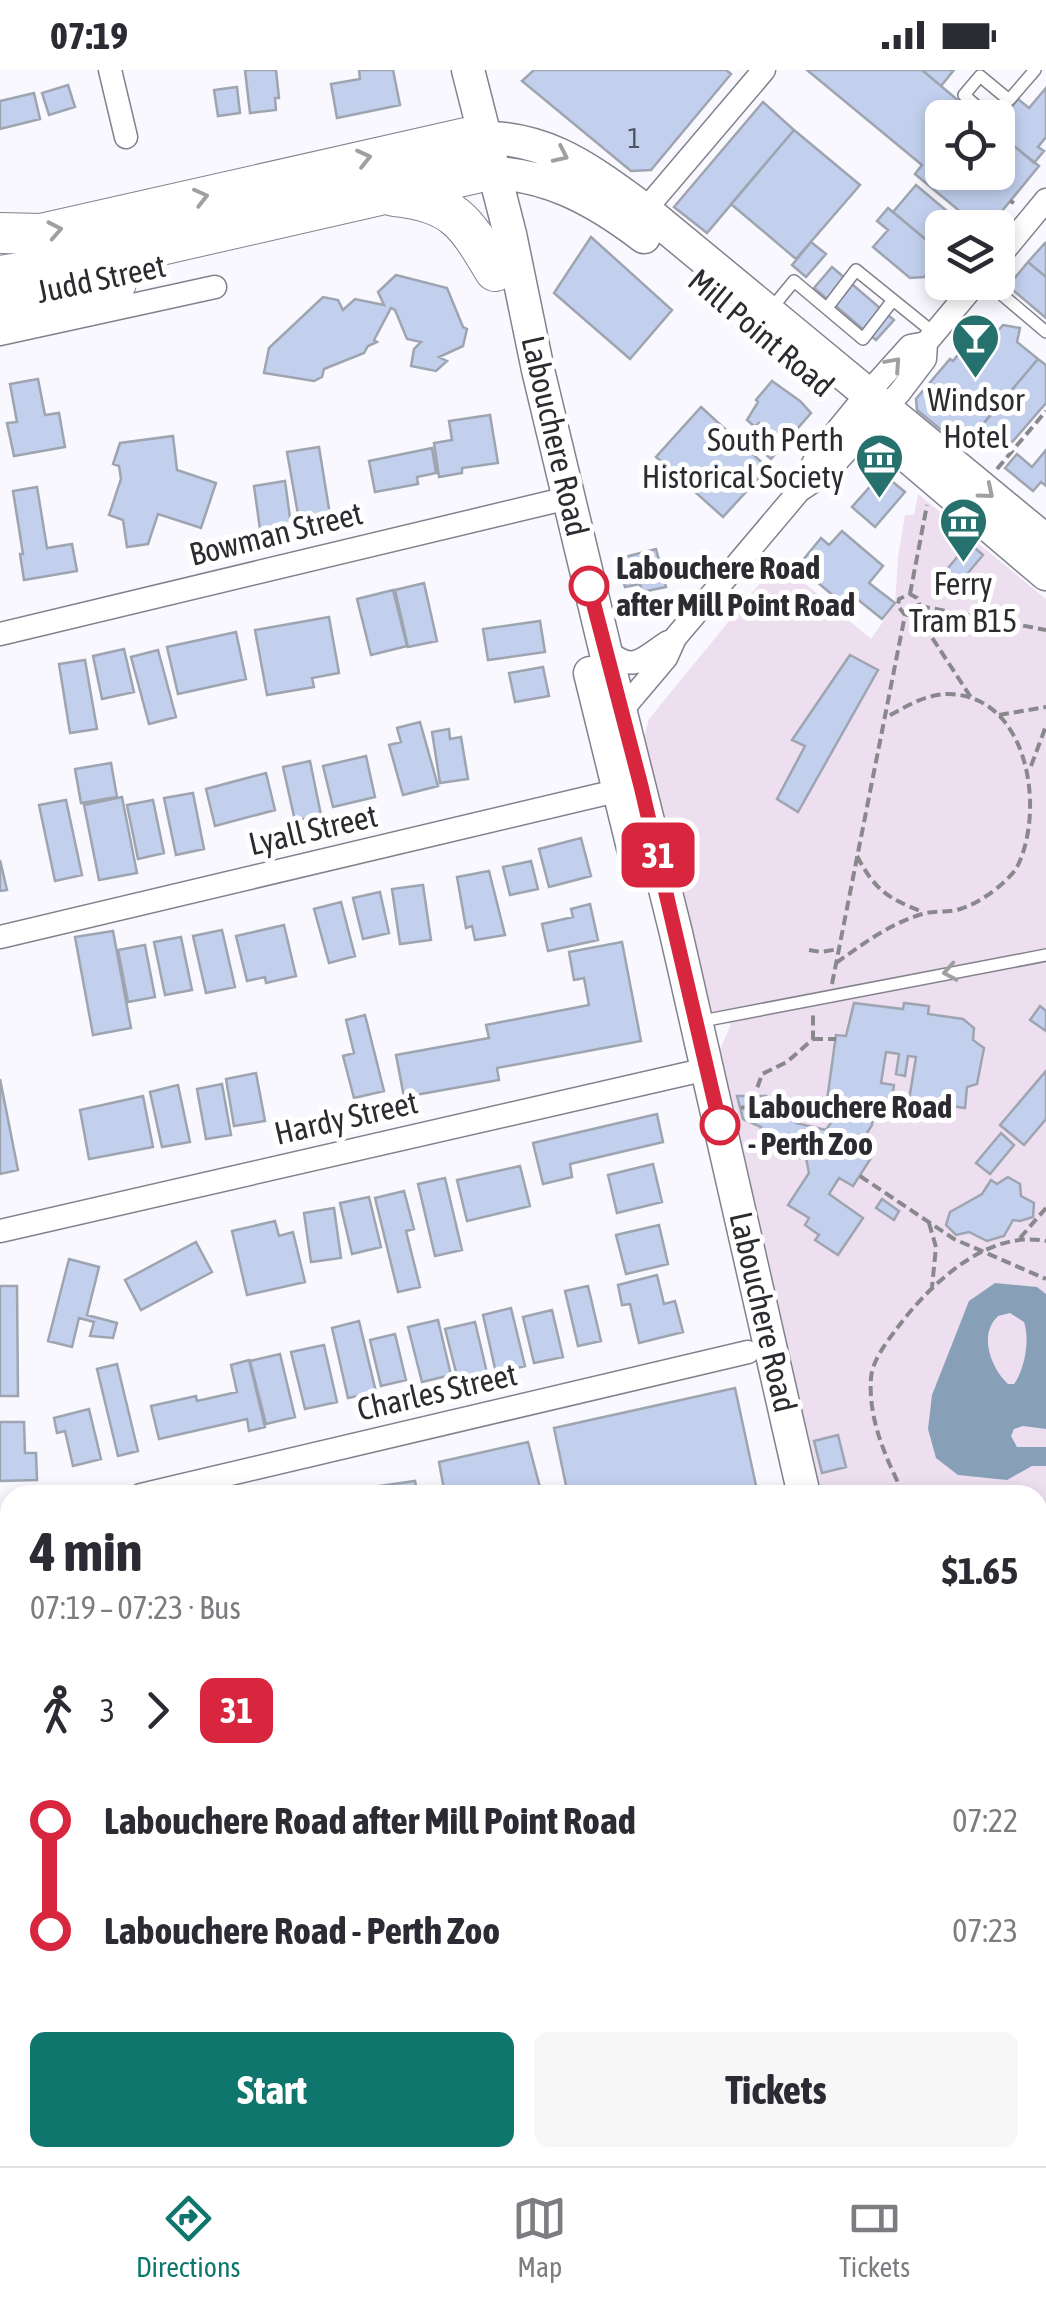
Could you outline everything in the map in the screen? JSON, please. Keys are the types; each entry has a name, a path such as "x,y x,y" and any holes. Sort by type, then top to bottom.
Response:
{"highway":[{"path":"0,276 73,265 369,199 480,155"},
{"path":"0,233 40,234 480,155"},
{"path":"0,310 312,233 369,199 435,203 503,252"}],"main road":[{"path":"450,70 480,155"},
{"path":"468,70 480,155"},
{"name":"Mill Point Road","path":"480,155 527,141 573,160 645,210 769,313 1046,574"},
{"name":"Mill Point Road","path":"480,155 561,186 621,219 1046,541"},
{"name":"Labouchere Road","path":"480,155 557,500 611,687 630,788 696,1071 801,1485"},
{"path":"503,252 526,206 561,186"},
{"name":"Labouchere Road","path":"557,500 611,687"},
{"name":"Labouchere Road","path":"630,788 680,932 697,1022 696,1071 748,1352 781,1485"}],"street":[{"path":"110,70 126,137"},
{"path":"645,210 764,70"},
{"path":"1015,237 1046,200"},
{"name":"Judd Street","path":"0,334 215,287"},
{"path":"611,687 666,658 675,638 799,490 818,454 925,359 930,338 962,300"},
{"name":"Bowman Street","path":"0,634 557,500"},
{"path":"611,687 675,638"},
{"name":"Lyall Street","path":"0,937 630,788"},
{"name":"Hardy Street","path":"0,1231 696,1071"},
{"name":"Charles Street","path":"183,1485 748,1352"}],"lane":[{"path":"970,100 964,95 980,76 1009,100 1035,70"},
{"path":"1008,100 1035,70"},
{"path":"827,308 856,270 930,338"},
{"path":"769,313 794,281 862,338 893,300"},
{"path":"1009,300 1046,332"},
{"path":"697,1022 1046,954"}],"path":[{"path":"990,478 1046,411"},
{"path":"910,594 929,496"},
{"path":"910,594 918,598 920,606 916,613 906,615 900,612 899,599 910,594"},
{"path":"920,606 1046,630"},
{"path":"916,613 972,699"},
{"path":"813,1038 814,1004 835,999 832,982 838,949 906,615"},
{"path":"836,963 884,929 925,912 960,909 991,892 1017,868 1031,838 1034,776 1021,738 999,715 972,699 950,694 922,698 885,718"},
{"path":"999,715 1046,707"},
{"path":"1031,766 1046,726"},
{"path":"857,856 872,884 894,901 925,912"},
{"path":"809,950 838,949"},
{"path":"731,1111 751,1106 762,1074 787,1062 813,1038 836,1039"},
{"path":"860,1176 954,1239 1046,1279"},
{"path":"1018,1240 1046,1208"},
{"path":"929,1222 936,1247 932,1288"},
{"path":"900,1485 871,1410 870,1373 893,1334 932,1288 956,1269 1018,1240 1046,1240"}],"shaded area":[{"path":"918,494 1046,599 1046,1485 820,1485 720,1049 731,1025 706,1009 643,741 649,719 778,561 871,639 895,604 905,515 914,515"}],"water":[{"path":"995,1283 1037,1287 1046,1294 1046,1429 1023,1426 1014,1429 1011,1436 1017,1447 1046,1447 1046,1466 1032,1466 1007,1480 958,1475 936,1458 928,1429 932,1395 969,1301","holes":["1010,1313 1024,1322 1024,1362 1014,1384 1008,1384 992,1360 989,1332 998,1316"]}],"building":[{"path":"245,70 276,70 276,110 250,113"},
{"path":"359,70 393,70 400,105 337,118 331,84 360,79"},
{"path":"534,70 726,70 731,74 651,170 631,171 522,81"},
{"path":"807,70 922,70 958,100 925,100 925,182 915,174 922,165"},
{"path":"922,70 954,70 941,86"},
{"path":"68,85 75,107 49,115 42,93"},
{"path":"237,87 240,113 218,116 214,90"},
{"path":"1046,88 1046,137 1038,147 1044,151 1034,163 1015,147 1015,103 1018,99 1029,108"},
{"path":"34,93 40,119 0,129 0,101"},
{"path":"763,102 794,130 707,233 674,207"},
{"path":"794,130 860,185 796,259 731,204"},
{"path":"1015,147 1039,166 1003,210 958,210 934,190 1015,190"},
{"path":"916,185 946,210 925,210 925,239 893,212"},
{"path":"888,208 925,239 924,277 910,278 873,247 888,230 877,221"},
{"path":"591,237 672,310 630,359 554,293"},
{"path":"811,242 826,254 806,277 792,265"},
{"path":"1046,244 1046,277 1028,262"},
{"path":"1028,262 1046,277 1046,318 1015,292 1015,278"},
{"path":"832,267 894,320 876,340 814,288"},
{"path":"396,275 447,288 467,329 463,346 439,357 447,361 436,371 411,366 414,349 421,342 407,339 391,308 374,340 377,342 364,353 324,369 322,377 314,381 264,373 269,348 323,297 338,300 343,310 355,299 384,305 378,292"},
{"name":"Windsor Hotel","path":"1003,325 1020,328 1017,342 1038,359 963,448 917,410 916,399 950,359 953,361 975,330 989,341"},
{"path":"1038,359 1046,365 1046,403 1007,448 981,426"},
{"path":"38,379 45,415 59,413 65,447 14,456 7,423 17,422 10,384"},
{"path":"772,381 811,413 771,459 752,443 764,427 759,423 755,427 747,420 756,400"},
{"path":"701,407 768,468 723,517 656,457"},
{"path":"490,415 498,463 462,468 462,473 439,477 434,443 452,440 449,421"},
{"path":"173,436 177,470 216,483 201,528 158,514 148,544 127,547 123,520 109,515 121,479 119,466 113,464 120,443"},
{"path":"319,447 330,515 299,520 287,452"},
{"path":"432,448 436,473 417,477 418,484 375,492 369,461"},
{"path":"1046,450 1046,486 1041,482 1033,491 1005,468 1017,454 1032,467"},
{"name":"South Perth Historical Society","path":"882,473 905,492 875,527 852,507"},
{"path":"285,481 291,525 260,529 254,486"},
{"path":"37,487 47,548 72,544 77,571 24,580 13,491"},
{"path":"842,531 883,566 869,583 895,603 882,619 856,598 848,608 798,566 821,538 829,545"},
{"name":"Ferry Tram B15","path":"969,543 983,555 957,586 943,574"},
{"path":"656,549 666,587 642,592 640,584 625,587 617,559"},
{"path":"424,583 437,641 408,647 395,590"},
{"path":"393,590 407,646 371,655 357,599"},
{"path":"329,617 339,673 312,678 314,687 267,695 255,630"},
{"path":"540,621 545,652 488,660 483,629"},
{"path":"236,632 246,679 178,694 167,647"},
{"path":"124,649 134,692 102,699 93,656"},
{"path":"158,650 176,717 149,724 131,657"},
{"path":"850,655 878,670 798,812 777,799 805,746 792,740"},
{"path":"85,660 97,729 70,733 59,664"},
{"path":"543,667 549,696 515,702 509,673"},
{"path":"420,722 438,786 403,795 389,745 401,742 397,728"},
{"path":"449,729 450,739 461,737 468,779 440,783 432,732"},
{"path":"366,756 375,797 333,807 323,766"},
{"path":"310,761 321,815 295,821 283,767"},
{"path":"111,763 117,797 81,803 75,769"},
{"path":"266,773 275,810 215,826 206,789"},
{"path":"193,793 204,849 176,855 164,798"},
{"path":"122,797 137,873 99,880 84,805"},
{"path":"66,800 82,875 55,881 39,805"},
{"path":"153,800 164,853 138,859 127,805"},
{"path":"581,838 591,876 549,887 539,849"},
{"path":"0,860 7,890 0,891"},
{"path":"531,861 538,889 510,895 503,867"},
{"path":"489,871 505,935 475,940 472,926 466,928 457,877"},
{"path":"423,885 431,940 400,944 392,889"},
{"path":"380,892 389,933 363,939 353,898"},
{"path":"341,902 355,956 329,963 314,909"},
{"path":"590,904 598,940 548,951 542,924 573,917 571,909"},
{"path":"284,925 296,976 266,983 265,977 247,981 236,936"},
{"path":"222,930 235,987 206,993 193,936"},
{"path":"113,931 131,1028 93,1035 75,937"},
{"path":"181,937 192,990 165,995 154,942"},
{"path":"622,942 641,1041 497,1068 499,1080 404,1097 396,1055 489,1038 486,1025 589,1005 584,978 574,980 569,952"},
{"path":"145,945 155,997 128,1002 118,950"},
{"path":"854,1003 903,1009 904,1003 929,1006 928,1014 963,1019 974,1028 973,1040 984,1048 977,1084 967,1087 965,1108 909,1100 916,1057 908,1056 905,1076 896,1074 899,1054 886,1052 881,1083 894,1085 891,1106 878,1104 874,1108 872,1125 858,1147 873,1155 853,1186 839,1178 829,1194 863,1218 838,1255 815,1240 819,1235 805,1225 809,1218 788,1205 809,1173 806,1158 790,1157 791,1146 777,1138 759,1140 761,1127 743,1119 737,1096 766,1096 765,1102 780,1104 779,1113 796,1115 796,1123 826,1130 836,1115 837,1102 827,1100 836,1035 846,1036"},
{"path":"1040,1006 1046,1011 1046,1031 1030,1020"},
{"path":"365,1015 384,1091 354,1098 343,1056 354,1053 346,1020"},
{"path":"1046,1071 1046,1119 1024,1145 1000,1125"},
{"path":"256,1073 265,1121 234,1126 226,1079"},
{"path":"0,1079 18,1170 0,1174"},
{"path":"222,1084 231,1135 206,1139 197,1089"},
{"path":"178,1085 190,1142 162,1147 150,1092"},
{"path":"143,1096 153,1147 89,1159 80,1110"},
{"path":"657,1114 663,1142 570,1164 572,1177 543,1184 533,1143"},
{"path":"1001,1133 1014,1145 990,1174 976,1163"},
{"path":"653,1164 662,1202 617,1213 608,1175"},
{"path":"520,1166 530,1206 467,1221 457,1180"},
{"path":"1008,1177 1020,1184 1021,1196 1034,1203 1033,1217 1013,1220 1004,1236 987,1241 969,1232 956,1235 946,1225 950,1212 982,1194 991,1180 997,1184"},
{"path":"445,1178 462,1250 435,1256 418,1184"},
{"path":"404,1191 414,1229 406,1231 420,1287 398,1292 375,1198"},
{"path":"369,1197 381,1247 352,1254 340,1203"},
{"path":"882,1199 899,1211 894,1220 876,1208"},
{"path":"334,1208 341,1258 311,1262 304,1213"},
{"path":"275,1221 279,1236 293,1232 305,1282 247,1295 232,1231"},
{"path":"659,1225 668,1264 626,1274 616,1235"},
{"path":"196,1242 212,1272 141,1310 125,1280"},
{"path":"69,1259 99,1267 87,1315 117,1323 113,1338 90,1336 94,1322 79,1318 72,1347 48,1341"},
{"path":"657,1275 664,1304 675,1301 683,1332 639,1343 630,1304 622,1305 618,1285"},
{"path":"0,1286 17,1286 18,1396 0,1396"},
{"path":"588,1286 601,1341 578,1346 565,1291"},
{"path":"511,1308 525,1366 496,1373 483,1315"},
{"path":"552,1310 563,1357 534,1363 523,1317"},
{"path":"438,1320 451,1375 422,1382 408,1327"},
{"path":"359,1321 376,1392 348,1398 332,1328"},
{"path":"475,1322 488,1377 459,1384 445,1329"},
{"path":"395,1334 406,1380 381,1386 370,1340"},
{"path":"324,1345 337,1402 305,1409 291,1352"},
{"path":"280,1354 295,1417 266,1424 250,1361"},
{"path":"249,1360 265,1427 249,1431 247,1419 159,1439 151,1406 237,1392 231,1365"},
{"path":"117,1364 138,1451 118,1456 97,1369"},
{"path":"735,1388 756,1485 566,1485 554,1428"},
{"path":"89,1409 101,1459 73,1466 65,1431 57,1433 54,1418"},
{"path":"0,1422 24,1422 25,1453 36,1453 37,1480 0,1481"},
{"path":"838,1435 846,1467 822,1473 814,1441"},
{"path":"528,1442 539,1485 443,1485 439,1462"}],"bus line":[{"name":"31","path":"589,586 641,786 720,1125"}],"place":[{"name":"Windsor Hotel","path":"976,380"},
{"name":"South Perth Historical Society","path":"879,500"},
{"name":"Ferry Tram B15","path":"963,564"},
{"name":"Labouchere Road after Mill Point Road","path":"589,586"},
{"name":"Labouchere Road - Perth Zoo","path":"720,1125"}]}
